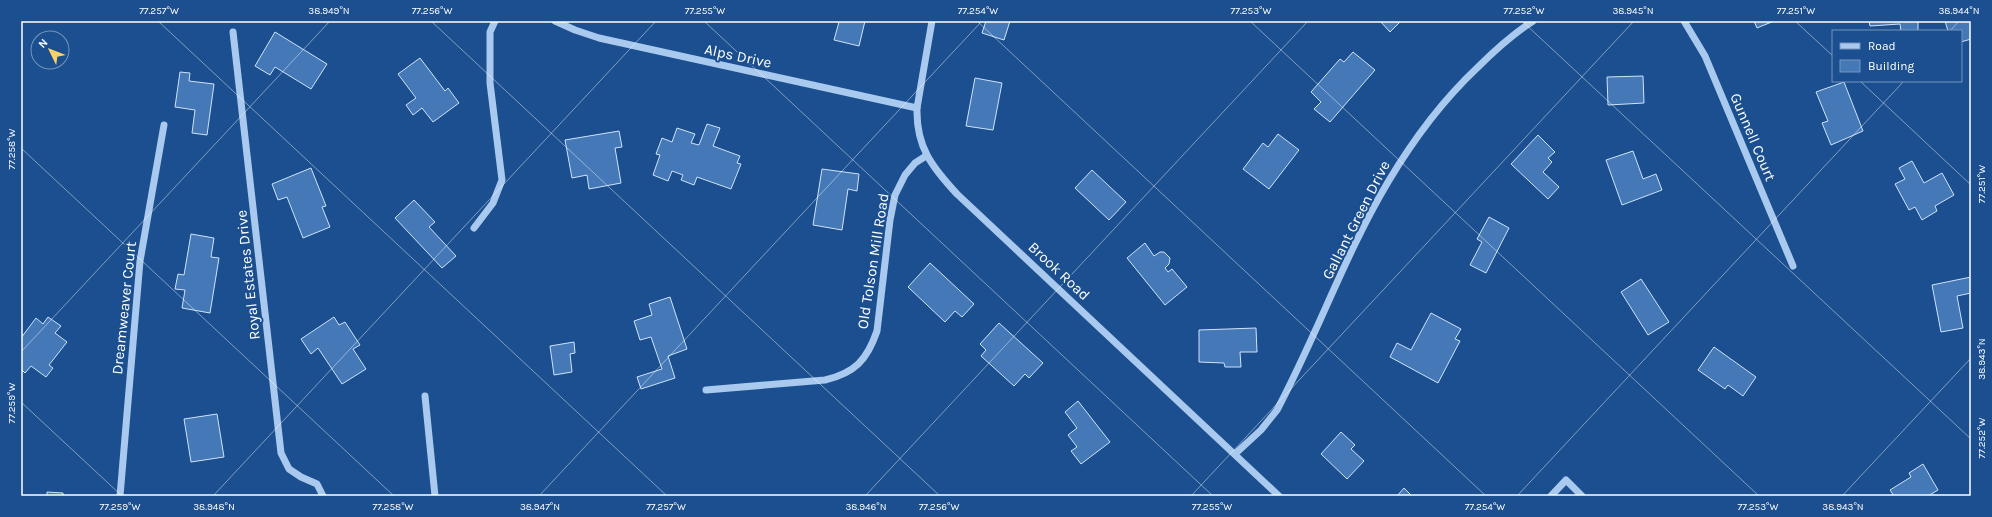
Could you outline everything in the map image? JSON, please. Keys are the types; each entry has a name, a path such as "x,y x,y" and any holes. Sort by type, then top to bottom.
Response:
{"street":[{"path":"474,228 493,203 502,180 490,83 490,32 495,21"},
{"name":"Alps Drive","path":"556,21 575,30 599,38 916,108"},
{"name":"Brook Road","path":"932,21 916,108 920,138 926,156 936,171 958,194 1279,496"},
{"name":"Gallant Green Drive","path":"1235,454 1261,430 1276,410 1362,231 1388,182 1410,146 1436,111 1462,82 1490,55 1533,21"},
{"name":"Gunnell Court","path":"1684,21 1705,56 1793,266"},
{"name":"Royal Estates Drive","path":"233,32 281,453 288,469 317,484 323,496"},
{"name":"Dreamweaver Court","path":"120,496 140,261 164,125"},
{"name":"Old Tolson Mill Road","path":"706,390 825,380 839,377 851,371 863,360 872,346 877,331 890,220 895,195 905,175 926,156"},
{"path":"425,396 435,496"},
{"path":"1551,496 1566,480 1582,496"}],"building":[{"path":"833,21 865,21 859,46 834,40 839,22"},
{"path":"986,21 1010,21 1004,40 982,33"},
{"path":"1380,21 1401,21 1390,32"},
{"path":"1754,21 1774,21 1757,28"},
{"path":"1869,21 1918,21 1918,30 1901,30 1900,24 1870,26"},
{"path":"1945,21 1971,21 1971,39 1962,42 1962,30 1948,30"},
{"path":"275,32 327,64 311,89 275,67 270,75 255,66"},
{"path":"1353,52 1375,70 1330,122 1314,109 1321,102 1311,92 1340,59 1344,62"},
{"path":"420,58 445,91 448,88 459,103 433,122 422,108 413,115 406,105 416,98 398,74"},
{"path":"180,72 190,73 189,81 214,84 207,135 192,133 195,110 175,107"},
{"path":"1643,76 1644,103 1608,105 1607,77"},
{"path":"975,78 1002,83 993,130 966,126"},
{"path":"1844,82 1863,131 1831,145 1822,123 1828,121 1816,92"},
{"path":"707,124 720,128 713,146 740,156 737,163 741,164 731,189 697,177 694,185 681,180 683,175 672,171 668,181 653,175 660,155 656,154 662,138 672,142 677,128 695,134 691,143 699,145"},
{"path":"619,131 622,147 615,148 621,183 589,189 587,175 572,178 565,140"},
{"path":"1278,134 1299,150 1269,189 1243,169 1263,143 1268,147"},
{"path":"1538,135 1555,152 1548,158 1552,162 1543,172 1559,187 1548,199 1511,164"},
{"path":"1633,151 1643,179 1656,174 1662,190 1622,205 1606,160"},
{"path":"1912,161 1924,183 1942,173 1954,195 1935,206 1937,211 1922,220 1915,207 1909,210 1895,184 1905,179 1899,168"},
{"path":"311,168 326,206 322,207 330,227 303,238 287,197 278,200 272,184"},
{"path":"822,169 859,174 857,191 848,189 842,230 813,225"},
{"path":"1092,170 1126,202 1109,220 1075,188"},
{"path":"414,200 435,222 429,227 456,256 442,268 395,218"},
{"path":"1489,217 1509,228 1486,273 1470,265 1482,242 1477,239"},
{"path":"191,234 214,238 211,257 219,258 210,313 182,308 185,290 175,289 178,274 184,275"},
{"path":"1145,243 1154,256 1160,252 1164,252 1170,258 1169,264 1165,268 1168,272 1172,269 1187,287 1165,305 1127,258"},
{"path":"930,263 974,304 962,317 955,311 945,322 908,287"},
{"path":"1971,277 1971,293 1957,296 1963,328 1941,332 1932,285"},
{"path":"1641,279 1669,322 1648,335 1621,292"},
{"path":"670,297 687,349 668,356 675,378 641,389 637,377 662,369 651,337 640,340 634,321 652,315 649,304"},
{"path":"1431,313 1461,329 1455,339 1460,341 1438,383 1390,357 1397,343 1411,350"},
{"path":"48,317 61,326 55,333 67,342 49,365 53,368 46,377 31,366 25,373 21,369 21,338 36,318 43,324"},
{"path":"334,317 339,325 345,322 360,345 353,349 366,369 342,384 318,348 311,354 301,339"},
{"path":"999,323 1043,363 1029,378 1025,374 1014,386 981,356 986,350 980,344"},
{"path":"1256,328 1257,352 1240,352 1241,367 1225,367 1224,363 1199,362 1199,330"},
{"path":"574,342 575,353 570,354 572,372 554,375 550,346"},
{"path":"1714,347 1756,377 1743,396 1728,385 1725,389 1698,370"},
{"path":"1078,401 1110,442 1081,464 1071,451 1077,447 1068,435 1077,428 1065,412"},
{"path":"217,414 224,457 191,462 184,419"},
{"path":"1341,432 1355,445 1351,449 1364,461 1347,479 1321,454"},
{"path":"1923,464 1938,490 1928,496 1894,496 1890,490 1911,477 1909,473"},
{"path":"1404,488 1412,496 1397,496"},
{"path":"47,492 63,493 63,496 47,496"}]}
